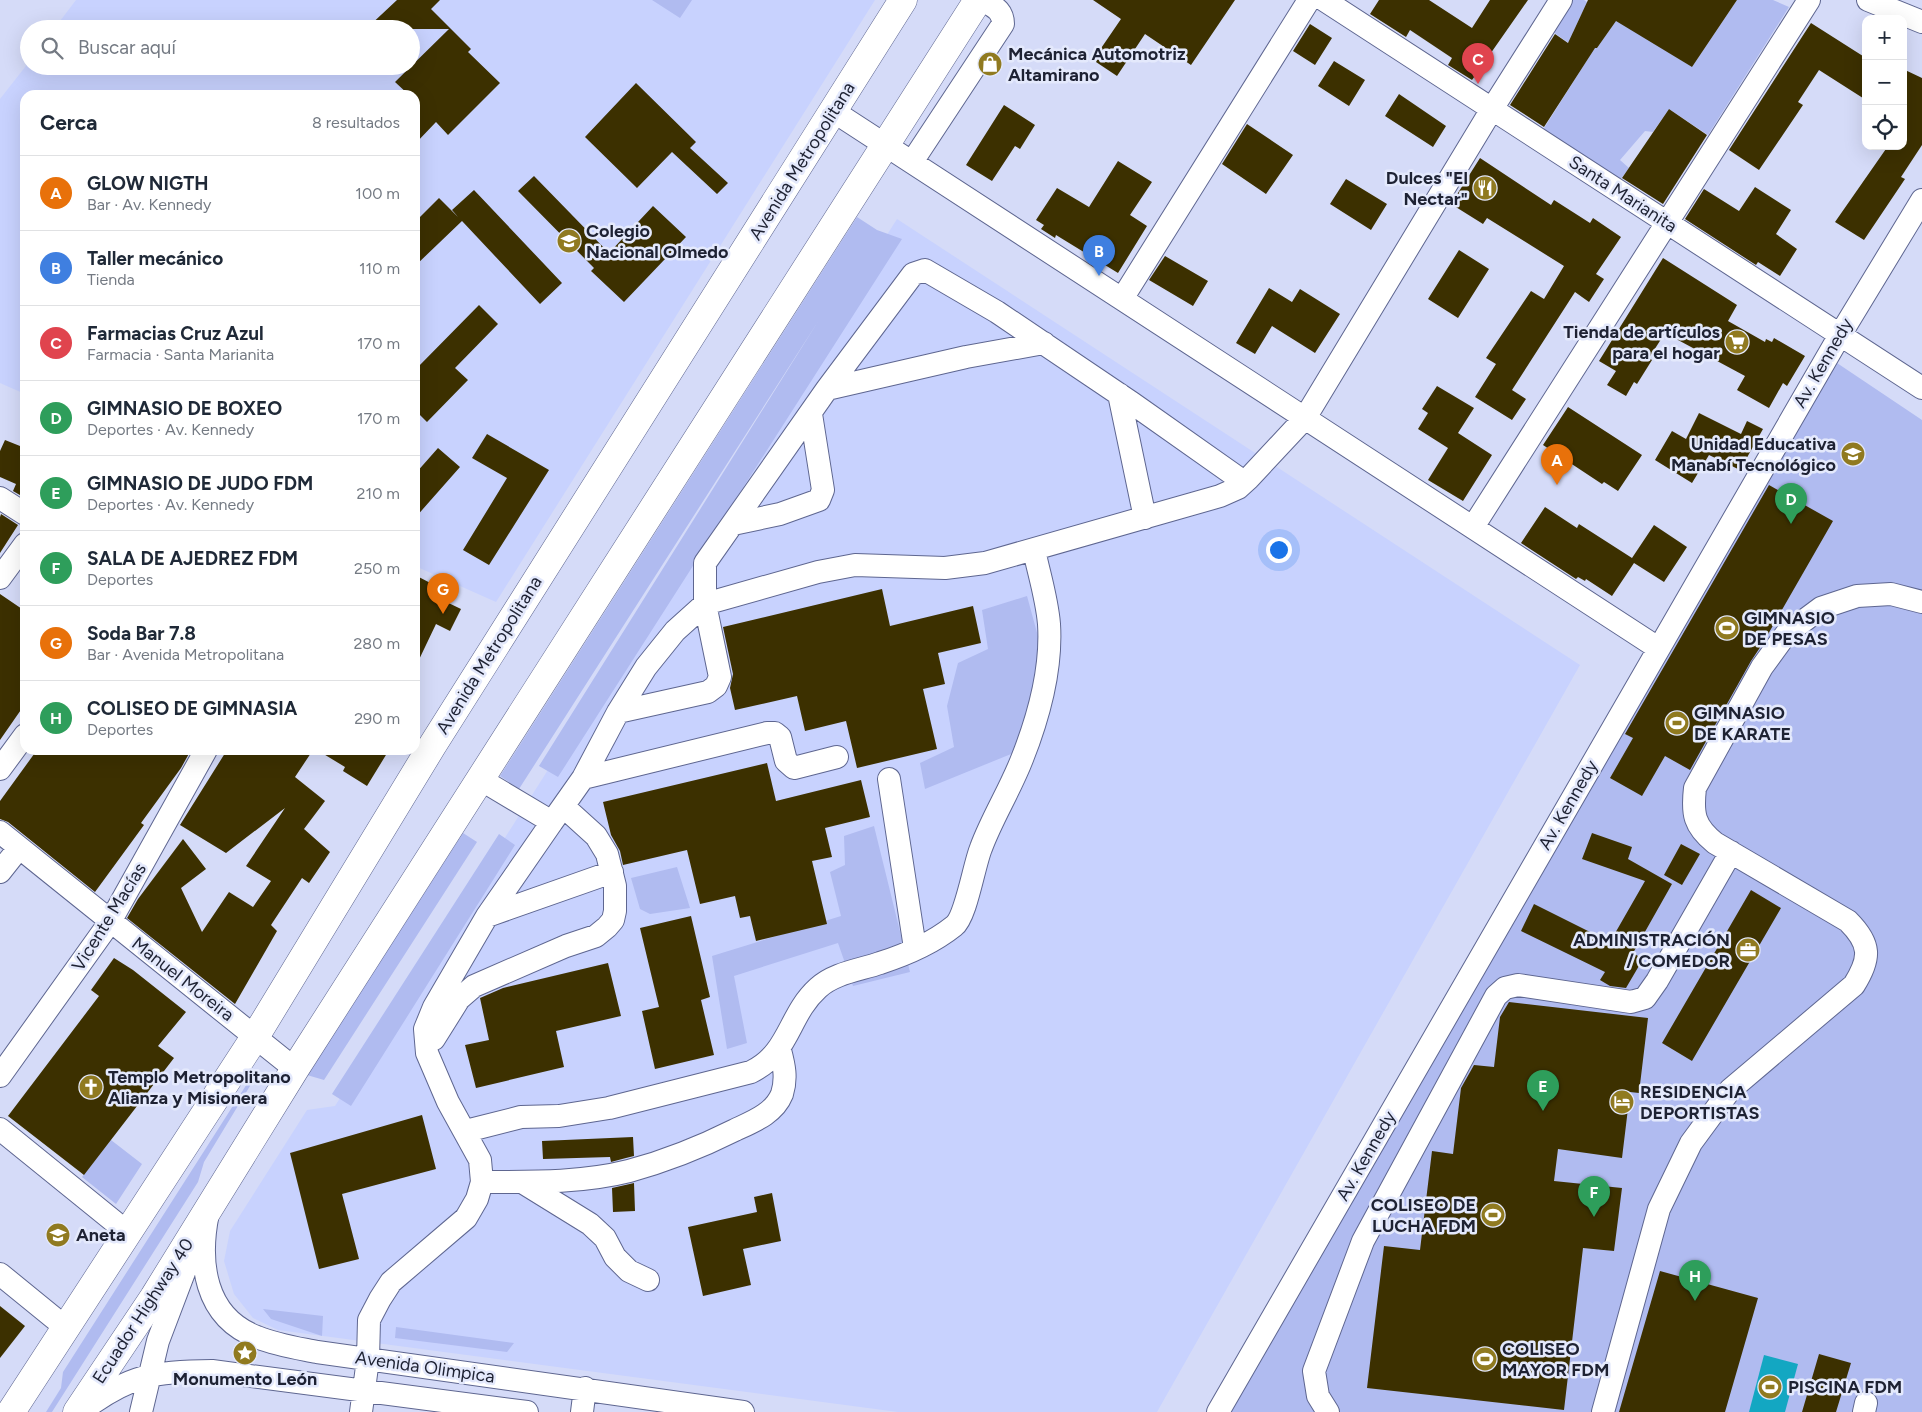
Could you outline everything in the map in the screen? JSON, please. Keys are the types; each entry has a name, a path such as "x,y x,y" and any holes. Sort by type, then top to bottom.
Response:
{"highway":[{"name":"Avenida Metropolitana","path":"12,1412 65,1327 255,1036 432,746 903,0"},
{"path":"209,1210 295,1069 978,0"},
{"name":"Ecuador Highway 40","path":"79,1412 209,1210"}],"street":[{"path":"912,162 1004,24 1004,16 998,9 983,0"},
{"path":"1122,299 1309,0"},
{"name":"Santa Marianita","path":"1324,0 1922,388"},
{"path":"363,1401 368,1359 369,1320 380,1299 391,1282 466,1218 477,1199 482,1182 480,1160 466,1131 448,1102 427,1053 425,1029 434,1007 487,916 583,778 618,712 646,667 674,631 705,604 818,572 855,565 945,568 985,564 1220,496 1244,482 1305,418 1560,0"},
{"path":"1472,527 1810,0"},
{"path":"1868,0 1922,22"},
{"path":"834,111 1658,648"},
{"name":"Av. Kennedy","path":"1218,1412 1658,648 1840,335 1922,200"},
{"path":"618,712 708,692 716,686 720,677 705,604 705,563 827,389 913,274 925,270 989,307 1119,394 1244,482"},
{"path":"827,389 966,357 1044,343"},
{"path":"1119,394 1145,518"},
{"path":"733,524 780,514 819,500 823,490 811,414"},
{"path":"0,498 20,511"},
{"path":"466,1131 521,1116 558,1116 609,1108 737,1077 760,1068 780,1050 790,1028 818,988 836,976 883,962 915,948 946,933 957,924 981,848 1022,759 1041,700 1048,671 1049,622 1034,550"},
{"path":"0,578 20,551"},
{"path":"1603,1412 1659,1208 1691,1144 1730,1090 1854,985 1864,970 1867,952 1861,934 1848,921 1731,852 1701,832 1692,810 1695,788 1762,667 1786,634 1820,608 1858,596 1891,594 1922,602"},
{"path":"583,778 767,733 774,733 780,737 786,761 794,768 837,757"},
{"path":"0,769 20,741"},
{"name":"Vicente Macías","path":"0,1076 110,922 203,755"},
{"path":"427,1053 444,1020 459,999 474,986 566,946 596,936 607,928 615,911 612,872 607,854 596,836 558,814 480,779"},
{"path":"889,779 915,948"},
{"name":"Manuel Moreira","path":"0,832 295,1069"},
{"path":"0,872 19,848"},
{"path":"1328,1412 1318,1396 1314,1371 1363,1241 1496,996 1505,988 1518,985 1630,1002 1645,998 1657,981 1731,852"},
{"path":"487,916 612,872"},
{"path":"482,1182 522,1182 584,1178 628,1171 695,1149 765,1115 781,1096 786,1074 780,1050"},
{"path":"0,1130 127,1232"},
{"path":"522,1182 590,1224 605,1238 615,1257 629,1271 648,1280"},
{"path":"141,1412 148,1374 170,1304 209,1210"},
{"name":"Avenida Olimpica","path":"209,1210 203,1236 202,1259 207,1282 218,1306 235,1325 255,1337 276,1344 368,1359 585,1388 743,1412"},
{"path":"0,1274 65,1327"},
{"name":"Avenida Olimpica","path":"79,1412 121,1384 148,1374 173,1371 212,1371 363,1401 527,1412"},
{"path":"582,1412 585,1388"}],"shaded area":[{"name":"Colegio Nacional Olmedo","path":"76,0 875,0 496,602 420,568 420,90 20,90 20,392 0,383 0,99 20,73 20,75 420,75 420,20 61,20"},
{"path":"652,0 692,0 680,18"},
{"path":"1571,0 1584,0 1592,6 1583,11 1573,32 1592,47 1597,48 1611,28 1605,12 1692,67 1737,0 1773,0 1789,7 1708,135 1669,109 1653,132 1645,131 1620,160 1629,168 1617,184 1541,133 1589,57 1553,32"},
{"path":"857,217 877,230 902,239 558,777 539,766 819,320 519,789 500,776"},
{"path":"897,219 1580,665 1157,1412 898,1412 278,1330 253,1318 234,1294 224,1261 230,1231 307,1110 335,1106"},
{"path":"1834,361 1922,420 1922,1412 1224,1412"},
{"path":"1027,596 1045,662 1016,752 925,789 920,763 954,747 947,706 958,663 988,649 982,610"},
{"path":"874,826 910,972 853,986 838,943 734,976 747,1043 727,1049 712,956 841,916 830,872 845,865 844,836"},
{"path":"463,833 477,842 324,1080 307,1075"},
{"path":"499,834 515,845 351,1106 332,1094"},
{"path":"677,867 690,908 650,914 640,909 631,878"},
{"path":"252,1076 256,1076 204,1162 198,1182 52,1412 46,1412 61,1388 63,1372"},
{"path":"111,1140 142,1164 116,1204 82,1177"},
{"path":"263,1309 323,1316 322,1336 271,1319"},
{"path":"396,1327 514,1343 507,1352 395,1338"},
{"path":"1764,1355 1798,1364 1785,1412 1749,1412"}],"building":[{"path":"397,0 440,0 431,9 471,49 468,52 500,83 448,135 436,122 420,139 420,90 404,90 395,82 402,75 420,75 420,57 449,29 420,29 420,20 376,20"},
{"path":"1093,0 1235,0 1191,65 1145,34 1117,76 1093,60 1121,19"},
{"path":"1379,0 1429,0 1472,28 1490,0 1528,0 1472,80 1448,65 1452,58 1410,30 1406,37 1370,14"},
{"path":"1588,0 1737,0 1692,67 1616,21 1597,48 1595,48 1544,127 1510,105 1555,34 1568,43"},
{"path":"1811,23 1862,55 1862,97 1819,70 1798,102 1803,105 1759,170 1729,150"},
{"path":"1310,24 1332,38 1315,65 1293,51"},
{"path":"1334,61 1365,80 1349,106 1318,86"},
{"path":"1907,71 1922,78 1922,145 1901,177 1905,179 1864,240 1835,222 1885,150 1907,150"},
{"path":"636,83 696,142 690,148 728,183 717,194 672,152 637,188 585,137"},
{"path":"1399,94 1446,126 1433,147 1385,116"},
{"path":"1004,105 1035,125 1020,149 1015,146 992,181 966,165"},
{"path":"1669,109 1707,135 1663,204 1622,178"},
{"path":"1247,124 1293,155 1266,194 1222,164"},
{"path":"1480,158 1551,205 1554,200 1590,223 1593,218 1621,237 1596,274 1604,279 1589,302 1575,292 1512,390 1526,399 1512,420 1475,397 1496,364 1486,358 1531,291 1544,299 1564,266 1487,218 1483,224 1451,204"},
{"path":"1118,161 1152,182 1130,215 1147,226 1118,273 1056,235 1055,238 1041,229 1044,225 1036,220 1057,188 1089,207"},
{"path":"534,176 609,253 653,206 686,237 624,302 591,271 594,268 518,191"},
{"path":"1346,179 1387,204 1371,230 1330,204"},
{"path":"1755,187 1791,210 1776,234 1797,249 1780,276 1758,262 1756,265 1685,219 1704,189 1739,211"},
{"path":"474,190 562,283 540,304 462,221 420,261 420,217 439,198 458,217 452,210"},
{"path":"1459,250 1489,269 1458,318 1428,299"},
{"path":"1165,256 1208,281 1193,306 1149,280"},
{"path":"1663,258 1737,305 1728,321 1765,342 1766,339 1772,342 1774,338 1805,356 1787,386 1783,383 1769,408 1737,390 1745,376 1665,333 1649,358 1652,360 1637,384 1634,382 1626,396 1607,385 1616,371 1599,361"},
{"path":"1269,288 1292,302 1300,289 1340,314 1315,353 1272,326 1255,354 1236,343"},
{"path":"479,305 498,324 455,368 468,380 427,422 420,415 420,365"},
{"path":"1437,386 1474,408 1458,433 1492,455 1463,501 1428,480 1448,448 1418,429 1428,413 1422,409"},
{"path":"1568,407 1642,455 1618,491 1604,482 1602,484 1543,445"},
{"path":"1699,413 1741,434 1747,421 1763,429 1740,470 1709,455 1692,483 1655,460 1672,431 1686,439"},
{"path":"487,434 549,470 489,565 463,550 507,478 472,458"},
{"path":"5,440 20,446 20,495 13,491 16,484 0,477 0,451"},
{"path":"438,448 460,467 420,512 420,468"},
{"path":"1769,485 1833,521 1690,770 1665,756 1642,796 1610,778 1633,738 1625,734"},
{"path":"1545,507 1577,528 1579,524 1632,558 1654,525 1687,547 1664,582 1634,563 1612,596 1586,579 1585,581 1578,577 1576,579 1521,543"},
{"path":"1,514 18,525 0,553 0,517"},
{"path":"420,578 438,587 434,596 461,609 450,631 436,624 420,658"},
{"path":"882,589 890,626 973,606 981,643 938,653 945,684 923,689 937,749 857,768 846,721 805,731 797,696 735,710 730,688 733,674 723,627"},
{"path":"0,594 20,608 20,711 0,740"},
{"path":"33,755 188,755 141,823 144,825 95,892 8,822 0,819 0,801"},
{"path":"224,755 310,755 295,777 325,801 304,829 330,852 309,883 302,878 271,925 277,931 235,1004 127,918 138,899 183,839 206,869 181,888 202,932 229,892 253,907 271,881 246,866 285,808 226,853 180,825"},
{"path":"325,755 386,755 367,786 343,771 345,767"},
{"path":"767,763 776,801 861,780 870,817 825,828 832,857 812,861 827,924 756,941 750,916 740,918 735,896 700,904 687,850 623,865 620,851 611,835 603,802"},
{"path":"1592,833 1632,847 1628,859 1672,884 1633,953 1643,959 1626,988 1610,986 1600,980 1605,972 1521,931 1534,904 1610,942 1645,881 1582,859"},
{"path":"1681,844 1700,854 1682,885 1664,875"},
{"path":"1751,890 1781,908 1692,1061 1662,1043"},
{"path":"691,916 710,997 701,1000 714,1055 655,1069 642,1011 659,1007 640,928"},
{"path":"114,958 133,970 186,1012 158,1046 174,1058 84,1175 8,1116 99,996 91,990"},
{"path":"608,963 621,1016 556,1031 564,1067 476,1088 465,1045 489,1040 480,998 503,988"},
{"path":"1509,1002 1648,1018 1639,1093 1630,1092 1622,1158 1558,1149 1554,1181 1622,1188 1614,1251 1583,1248 1564,1410 1367,1388 1384,1246 1420,1250 1432,1151 1453,1154 1461,1088 1474,1065 1494,1067 1500,1017"},
{"path":"422,1115 436,1169 342,1194 359,1259 319,1269 290,1153"},
{"path":"633,1137 634,1156 611,1162 610,1157 543,1159 542,1141"},
{"path":"634,1183 635,1211 613,1212 612,1188"},
{"path":"772,1193 781,1241 743,1249 751,1285 703,1296 688,1227 757,1212 754,1197"},
{"path":"1660,1271 1758,1298 1725,1412 1619,1412"},
{"path":"0,1306 25,1326 0,1358"},
{"path":"1819,1354 1851,1363 1836,1412 1802,1412"}],"place":[{"name":"Mecánica Automotriz Altamirano","path":"990,64"},
{"name":"Farmacias Cruz Azul","path":"1478,84"},
{"name":"Dulces \"El Nectar\"","path":"1485,188"},
{"name":"Colegio Nacional Olmedo","path":"569,241"},
{"name":"Taller mecánico","path":"1099,276"},
{"name":"Tienda de artículos para el hogar","path":"1737,342"},
{"name":"Unidad Educativa Manabí Tecnológico","path":"1853,454"},
{"name":"GLOW NIGTH","path":"1557,485"},
{"name":"GIMNASIO DE BOXEO","path":"1791,524"},
{"name":"Soda Bar 7.8","path":"443,614"},
{"name":"GIMNASIO DE PESAS","path":"1727,628"},
{"name":"GIMNASIO DE KARATE","path":"1677,723"},
{"name":"ADMINISTRACIÓN / COMEDOR","path":"1748,950"},
{"name":"Templo Metropolitano Alianza y Misionera","path":"91,1087"},
{"name":"RESIDENCIA DEPORTISTAS","path":"1622,1102"},
{"name":"GIMNASIO DE JUDO FDM","path":"1543,1111"},
{"name":"COLISEO DE LUCHA FDM","path":"1493,1215"},
{"name":"SALA DE AJEDREZ FDM","path":"1594,1217"},
{"name":"Aneta","path":"58,1235"},
{"name":"COLISEO DE GIMNASIA","path":"1695,1301"},
{"name":"Monumento León","path":"245,1353"},
{"name":"COLISEO MAYOR FDM","path":"1485,1359"},
{"name":"PISCINA FDM","path":"1770,1387"}]}
